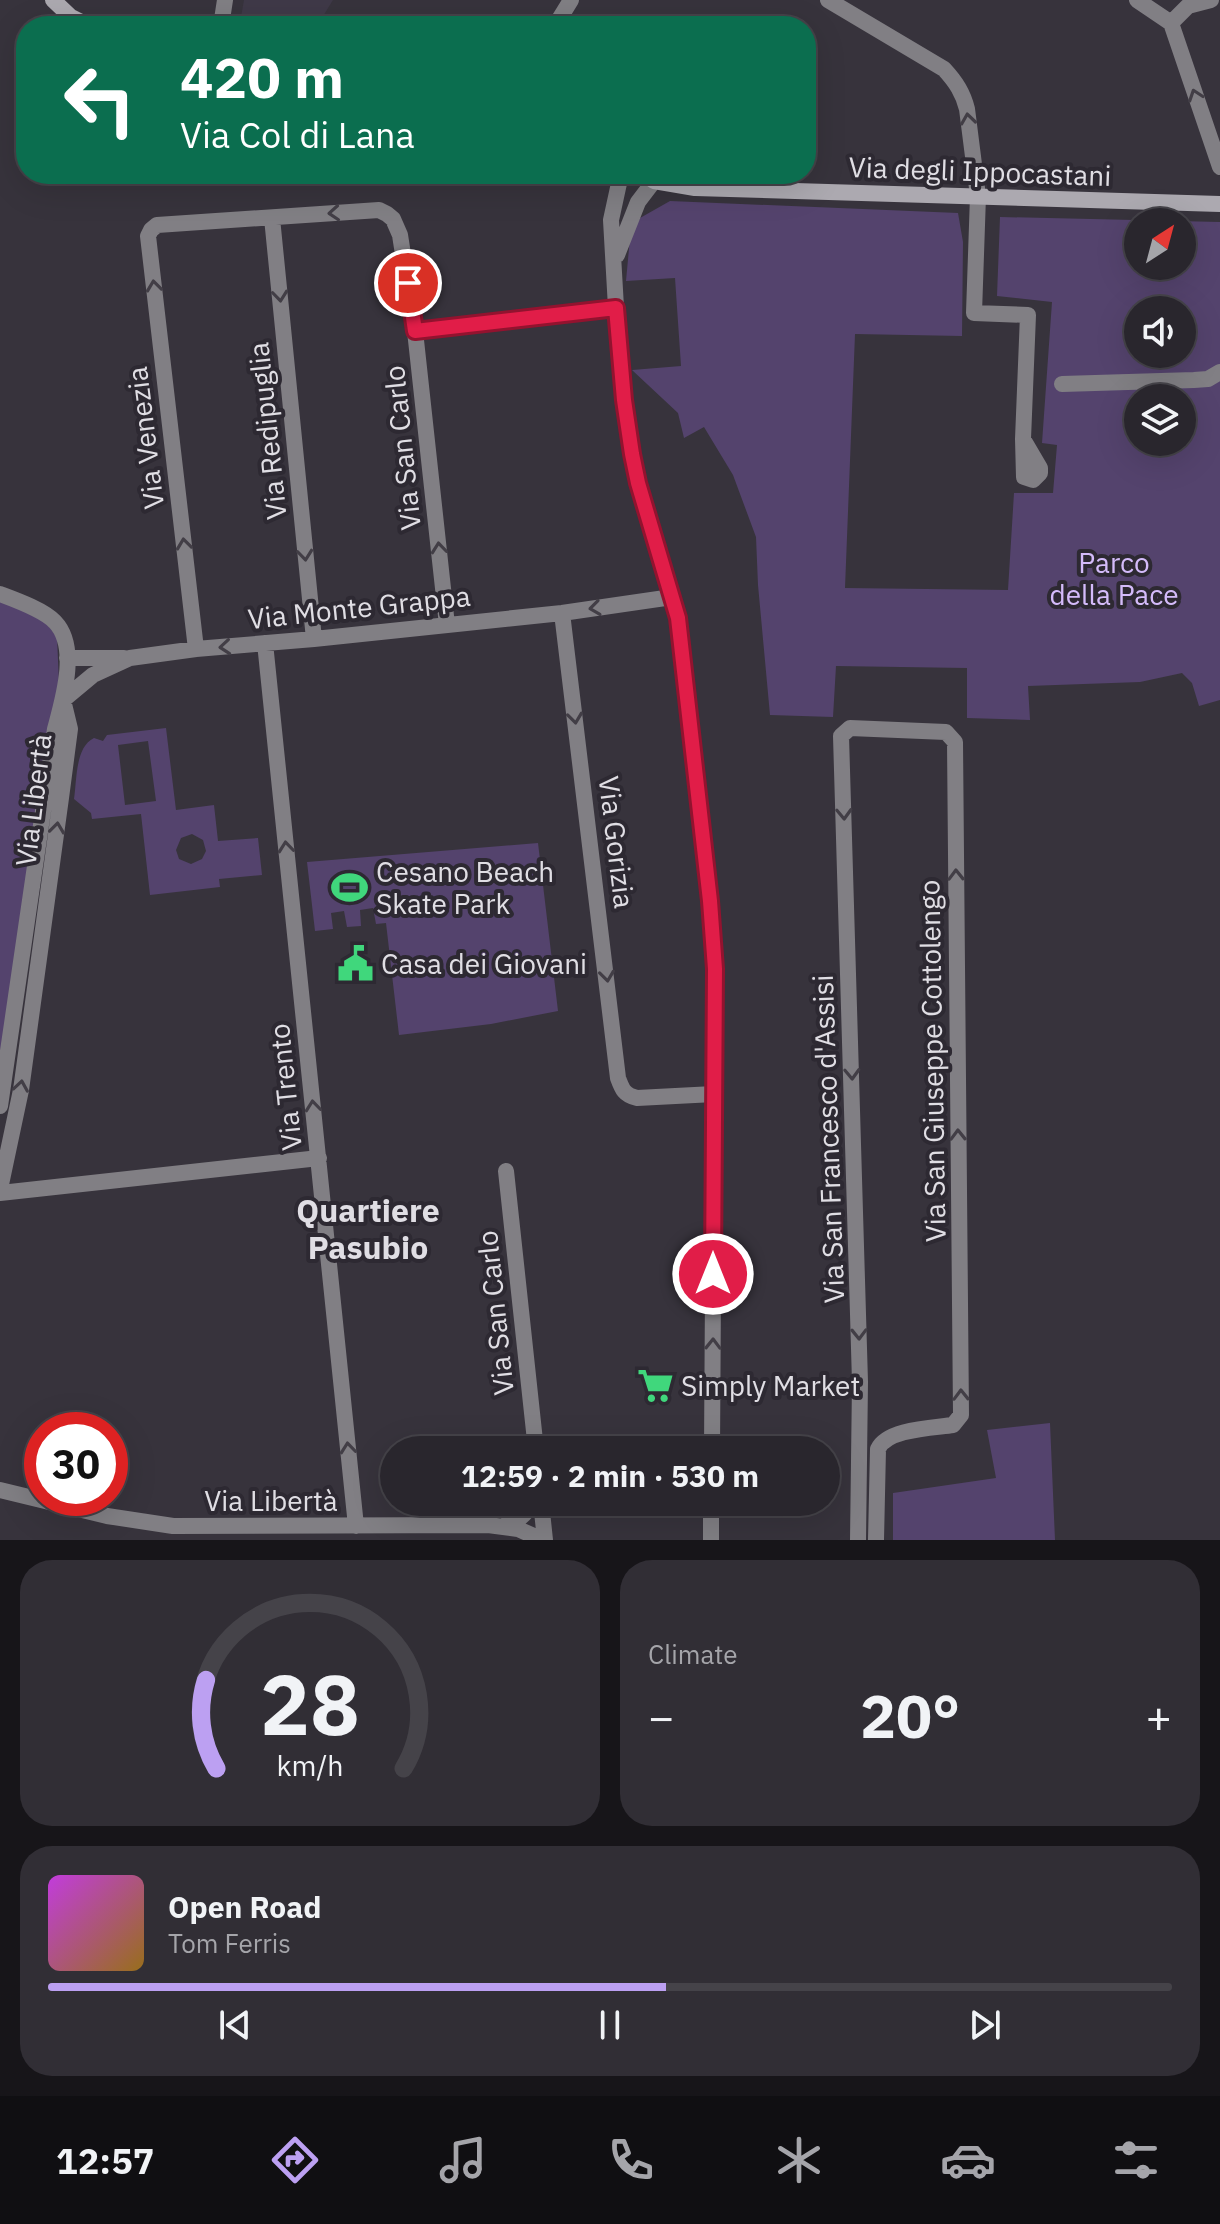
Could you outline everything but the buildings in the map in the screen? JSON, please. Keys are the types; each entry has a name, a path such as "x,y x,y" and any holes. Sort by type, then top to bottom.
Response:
{"street":[{"path":"53,0 70,16"},
{"path":"828,0 944,69 958,85 967,109 978,196 974,313 1028,315 1023,439"},
{"path":"1137,0 1171,23 1220,167"},
{"path":"1171,23 1184,3 1211,0"},
{"path":"619,184 611,220 621,373 629,441 638,483 678,618 711,915 715,969 712,1436"},
{"path":"614,264 646,184"},
{"name":"Via degli Ippocastani","path":"678,184 695,188 1220,204"},
{"name":"Via San Carlo","path":"272,218 379,210 393,219 400,235 415,331 447,625"},
{"name":"Via Venezia","path":"196,649 148,236 157,225 272,218"},
{"name":"Via Redipuglia","path":"272,218 314,639"},
{"path":"415,331 616,308"},
{"path":"1062,384 1208,379 1220,372"},
{"name":"Via Libertà","path":"0,594 54,620 64,634 68,647 63,700 55,729 0,1106"},
{"name":"Via Monte Grappa","path":"63,700 93,675 130,658 562,613 672,597"},
{"name":"Via Gorizia","path":"562,613 618,1078 624,1092 637,1098 714,1094"},
{"name":"Via Trento","path":"265,643 356,1526"},
{"path":"67,658 130,658"},
{"name":"Via Libertà","path":"0,1191 21,1090 70,729 63,700"},
{"name":"Via San Giuseppe Cottolengo","path":"841,736 850,728 946,732 955,742 961,1415 953,1425 895,1434 882,1440 878,1449 876,1540"},
{"name":"Via San Francesco d'Assisi","path":"841,736 860,1382 858,1540"},
{"path":"0,1191 319,1158"},
{"name":"Via San Carlo","path":"506,1171 534,1436"},
{"name":"Via Libertà","path":"0,1490 148,1523 199,1526 225,1532 356,1526 503,1526 544,1540"},
{"path":"503,1526 515,1523 524,1516"},
{"path":"542,1516 544,1540"},
{"path":"711,1516 711,1540"}],"shaded area":[{"path":"244,0 333,0 323,16 241,16"}],"green space":[{"name":"Parco della Pace","path":"670,201 958,213 963,242 962,336 855,334 845,588 1008,590 1014,493 1053,493 1057,445 1042,443 1052,302 997,296 1000,217 1124,220 1124,280 1196,280 1196,221 1220,222 1220,700 1199,706 1192,683 1182,673 1140,682 1028,686 1030,720 967,718 967,668 836,666 833,717 770,715 756,537 733,475 704,427 684,438 678,413 632,370 681,366 675,278 626,281 630,238 640,218"},
{"path":"0,601 43,619 57,637 59,683 0,1065"},
{"path":"166,728 176,810 214,805 218,841 258,838 262,875 219,879 220,887 150,895 141,814 92,819 91,813 74,799 83,749 94,738 103,741 107,735","holes":["148,741 156,801 125,805 118,745","192,834 203,840 206,851 202,859 191,864 179,859 176,850 181,838"]},
{"path":"538,843 558,1011 491,1024 399,1035 386,923 376,924 373,908 360,910 361,926 347,927 344,911 331,913 333,929 315,931 307,862"},
{"path":"1050,1423 1055,1540 893,1540 893,1493 996,1478 987,1430"}],"place":[{"name":"Cesano Beach Skate Park","path":"350,887"},
{"name":"Casa dei Giovani","path":"355,963"},
{"name":"Simply Market","path":"655,1385"}],"district":[{"name":"Quartiere Pasubio","path":"368,1228"}],"route":[{"path":"408,283 415,331 616,308 632,454 678,618 710,901 715,969 713,1274"}]}
